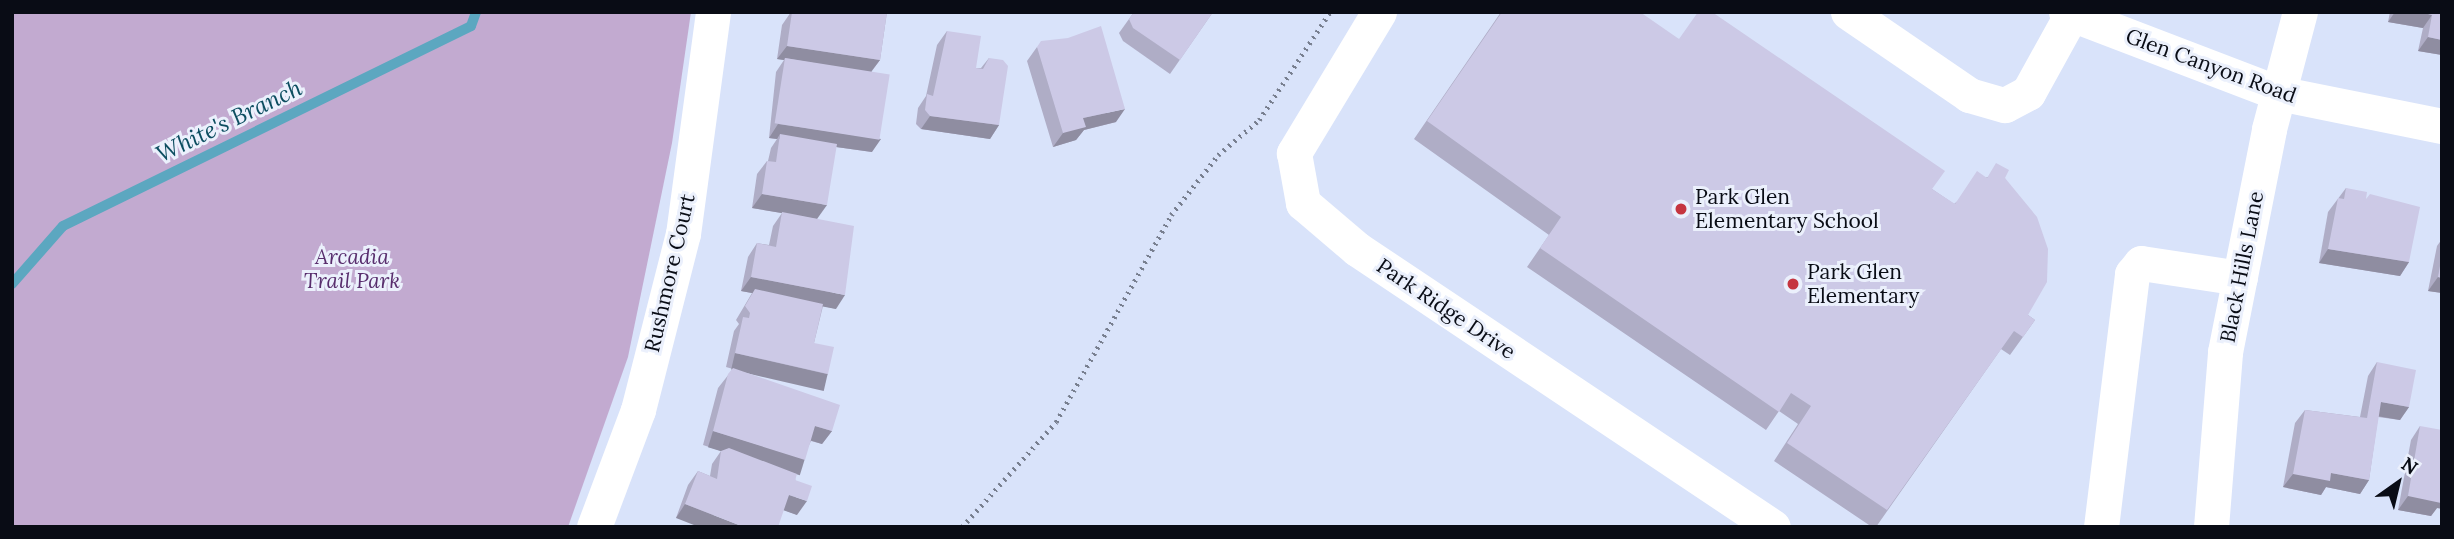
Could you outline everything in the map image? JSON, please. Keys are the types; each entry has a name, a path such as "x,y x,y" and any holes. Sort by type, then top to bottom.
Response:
{"street":[{"name":"Rushmore Court","path":"594,527 638,410 683,233 713,12"},
{"name":"Park Ridge Drive","path":"1379,12 1294,153 1303,203 1357,250 1773,527"},
{"path":"1848,12 1969,95 2005,105 2028,93 2069,14"},
{"name":"Black Hills Lane","path":"2211,527 2225,352 2278,93 2300,12"},
{"name":"Glen Canyon Road","path":"2069,14 2278,93 2442,126"},
{"path":"2101,527 2132,274 2141,262 2240,278"}],"path":[{"path":"962,527 1056,422 1171,215 1217,155 1259,120 1329,12"}],"green space":[{"name":"Arcadia Trail Park","path":"12,12 691,12 672,143 628,357 568,527 12,527"}],"building":[{"path":"792,12 887,12 880,60 787,46"},
{"path":"1134,12 1213,12 1180,60 1133,28 1129,19"},
{"name":"Park Glen Elementary","path":"1502,12 1640,12 1679,39 1698,12 1712,12 1945,171 1932,189 1955,204 1977,171 1987,178 1996,163 2009,170 2005,178 2037,217 2048,249 2047,282 2028,315 2035,320 2023,337 2014,331 1887,510 1787,443 1811,406 1791,393 1779,412 1540,248 1561,217 1427,121"},
{"path":"2420,12 2442,12 2442,40 2428,37 2432,15"},
{"path":"1101,26 1125,109 1083,118 1086,127 1063,133 1037,47 1041,41 1068,38"},
{"path":"947,31 981,36 976,68 983,69 989,58 1003,60 1008,66 999,125 930,116 925,110 927,94 933,96"},
{"path":"785,58 890,75 879,140 775,123"},
{"path":"780,134 837,144 827,205 762,194 767,161 776,162"},
{"path":"2346,188 2367,192 2366,199 2370,194 2420,207 2409,262 2328,249 2338,198 2344,199"},
{"path":"782,212 854,226 845,295 751,277 757,243 776,247"},
{"path":"2442,255 2442,278 2438,277"},
{"path":"755,289 823,304 814,343 834,347 828,374 735,353 743,317 749,318 750,313 745,306"},
{"path":"2377,362 2416,370 2409,407 2381,402 2369,480 2331,473 2330,481 2293,474 2305,410 2367,418"},
{"path":"733,368 840,405 832,431 815,426 805,460 713,431 728,374"},
{"path":"2420,426 2442,430 2441,503 2408,496"},
{"path":"729,448 797,474 795,480 812,486 807,501 789,495 778,527 744,527 685,504 698,471 717,479 721,451"}],"waterway":[{"name":"White's Branch","path":"12,284 63,226 471,26 476,12"}],"place":[{"name":"Park Glen Elementary School","path":"1681,209"},
{"name":"Park Glen Elementary","path":"1793,284"}]}
